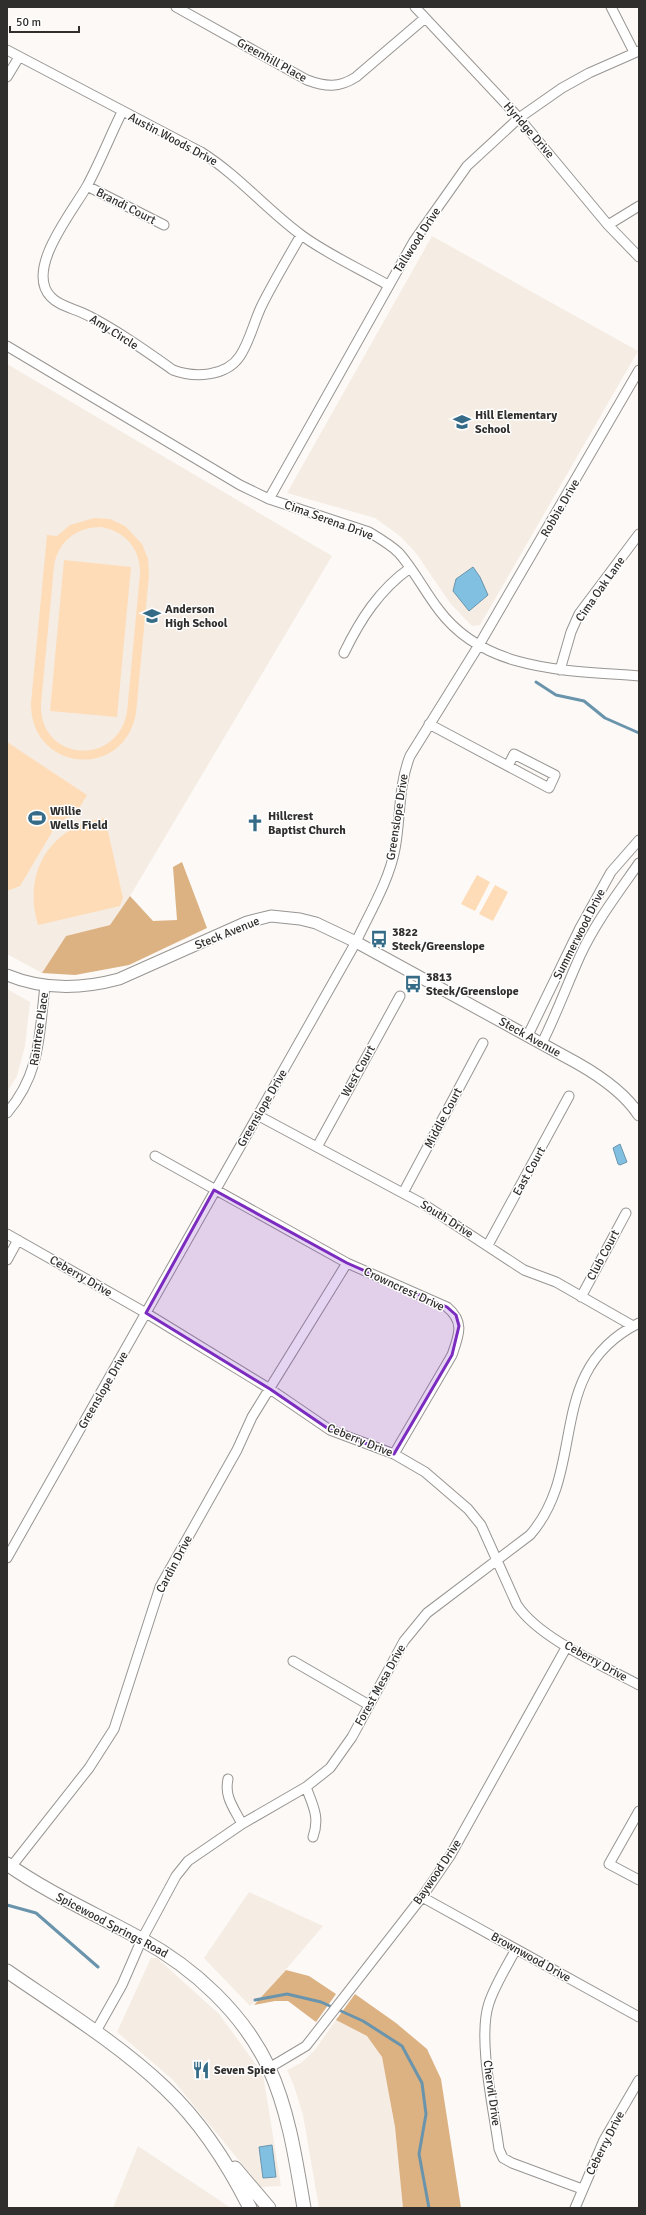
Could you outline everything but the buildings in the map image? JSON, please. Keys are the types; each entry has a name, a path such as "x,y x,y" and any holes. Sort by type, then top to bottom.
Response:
{"main road":[{"name":"Spicewood Springs Road","path":"9,1865 73,1905 142,1939 173,1958 200,1980 229,2008 251,2038 269,2068 288,2123 304,2208"},
{"path":"7,1971 95,2033 165,2088 194,2119 220,2153 269,2208"},
{"path":"220,2153 250,2208"}],"street":[{"name":"Greenhill Place","path":"176,7 307,80 319,85 331,86 345,84 356,77 425,18"},
{"name":"Hyridge Drive","path":"415,7 519,118 608,225 639,257"},
{"path":"611,7 637,51"},
{"name":"Austin Woods Drive","path":"7,50 122,112 201,152 222,165 301,235 388,285"},
{"name":"Tallwood Drive","path":"269,499 414,241 467,166 519,118 589,73 637,51"},
{"path":"7,77 19,57"},
{"name":"Amy Circle","path":"122,112 87,186 60,228 50,251 43,277 43,284 46,292 56,302 88,315 173,370 184,375 204,376 220,371 232,364 240,356 262,305 301,235"},
{"name":"Brandi Court","path":"87,186 164,225"},
{"path":"608,225 639,206"},
{"name":"Cima Serena Drive","path":"7,346 209,468 269,499 369,532 398,552 439,611 455,630 479,645 513,662 560,670 639,676"},
{"name":"Robbie Drive","path":"479,645 639,370"},
{"name":"Cima Oak Lane","path":"560,670 571,632 579,614 639,534"},
{"path":"344,654 355,630 378,597 395,579 410,568"},
{"name":"Greenslope Drive","path":"7,1558 214,1190 259,1116 356,942 383,884 394,850 403,774 410,756 479,645"},
{"path":"430,724 508,766 549,788 556,775 514,754 508,766"},
{"name":"Summerwood Drive","path":"528,1035 580,928 612,872 639,840"},
{"name":"Summerwood Drive","path":"542,1043 560,1006 580,955 609,906 639,863"},
{"name":"Steck Avenue","path":"7,975 45,986 83,986 119,979 247,922 271,916 316,923 356,942 528,1035 596,1074 624,1098 639,1116"},
{"name":"Raintree Place","path":"7,1113 26,1087 34,1069 45,986"},
{"name":"West Court","path":"317,1146 400,996"},
{"name":"Middle Court","path":"403,1193 483,1043"},
{"name":"East Court","path":"488,1245 569,1096"},
{"name":"South Drive","path":"259,1116 426,1205 524,1270 556,1282 581,1297 636,1324"},
{"name":"Crowncrest Drive","path":"155,1156 347,1263 447,1307 456,1315 459,1326 458,1339 452,1355 394,1454"},
{"name":"Club Court","path":"581,1297 626,1213"},
{"name":"Ceberry Drive","path":"7,1234 146,1313 270,1389 330,1430 394,1454 425,1472 468,1508 481,1525 517,1605 525,1616 537,1627 567,1646 639,1685"},
{"path":"7,1260 18,1240"},
{"name":"Cardin Drive","path":"9,1865 89,1768 114,1729 160,1587 237,1450 252,1417 347,1263"},
{"name":"Forest Mesa Drive","path":"95,2033 122,1985 142,1939 176,1876 188,1861 242,1824 306,1787 330,1768 342,1752 414,1627 427,1613 497,1562 530,1535 542,1521 553,1500 559,1482 572,1408 580,1385 599,1352 615,1337 636,1324"},
{"name":"Baywood Drive","path":"269,2068 306,2046 329,2019 422,1897 450,1856 567,1646"},
{"path":"293,1661 369,1705"},
{"path":"228,1779 226,1789 228,1799 242,1824"},
{"path":"306,1787 317,1816 317,1825 313,1837"},
{"path":"639,1811 609,1864 639,1880"},
{"name":"Brownwood Drive","path":"422,1897 639,2017"},
{"name":"Chervil Drive","path":"516,1949 489,2003 484,2039 499,2149 503,2158 512,2163 582,2189"},
{"name":"Ceberry Drive","path":"575,2208 604,2140 639,2080"}],"highlighted area":[{"path":"214,1190 347,1263 447,1307 456,1315 459,1326 452,1355 394,1454 330,1430 270,1389 146,1313"}],"shaded area":[{"name":"Hill Elementary School","path":"432,236 638,351 480,625 472,626 450,603 416,553 400,536 375,518 287,493"},
{"name":"Anderson High School","path":"7,364 332,556 130,896 110,925 66,936 42,973 7,954"},
{"path":"94,518 110,519 125,526 142,544 148,559 149,575 136,713 128,735 114,750 97,758 79,759 61,754 45,743 35,726 31,703 47,535 57,536 70,525","holes":["101,527 110,529 124,537 130,543 138,557 140,565 127,712 120,730 109,742 95,749 80,750 65,746 52,737 44,723 41,704 54,566 56,557 64,543 76,533 92,528"]},
{"path":"64,560 131,567 117,717 50,711"},
{"name":"Willie Wells Field","path":"7,742 87,795 75,815 58,822 20,886 7,891"},
{"path":"105,818 123,898 120,906 38,925 34,906 34,887 38,870 45,855 55,842 69,831 86,823"},
{"path":"182,862 207,928 129,965 75,975 42,973 66,936 110,925 130,896 153,921 177,920 173,867"},
{"path":"477,875 490,882 475,911 461,904"},
{"path":"495,885 508,892 493,921 479,914"},
{"path":"7,989 30,1002 25,1046 17,1076 7,1092"},
{"path":"249,1892 323,1926 264,1995 250,2006 204,1958"},
{"path":"151,1958 157,1958 219,2014 263,2074 281,2186 261,2187 172,2079 117,2032"},
{"path":"286,1970 309,1976 336,1994 316,2022 288,2001 275,2001 254,2005"},
{"path":"355,1994 396,2023 427,2049 441,2079 461,2208 403,2208 395,2127 382,2057 367,2036 336,2020"},
{"path":"336,2020 367,2036 382,2057 395,2127 403,2208 319,2208 303,2115 294,2086 287,2070 301,2063 314,2051"},
{"path":"138,2146 231,2208 113,2208"}],"water":[{"path":"473,567 480,577 488,595 469,611 453,591 456,579"},
{"path":"620,1144 627,1162 620,1165 618,1164 613,1148"},
{"path":"272,2145 276,2177 263,2178 259,2147"}],"waterway":[{"path":"536,682 556,695 584,701 605,718 639,733"},
{"path":"7,1905 36,1913 98,1967"},
{"path":"255,2000 287,1994 321,2002 363,2021 402,2046 422,2083 426,2114 419,2154 429,2208"}],"place":[{"name":"Hill Elementary School","path":"462,422"},
{"name":"Anderson High School","path":"152,616"},
{"name":"Willie Wells Field","path":"37,818"},
{"name":"Hillcrest Baptist Church","path":"255,823"},
{"name":"3822 Steck/Greenslope","path":"379,939"},
{"name":"3813 Steck/Greenslope","path":"413,984"},
{"name":"Seven Spice","path":"201,2070"}]}
